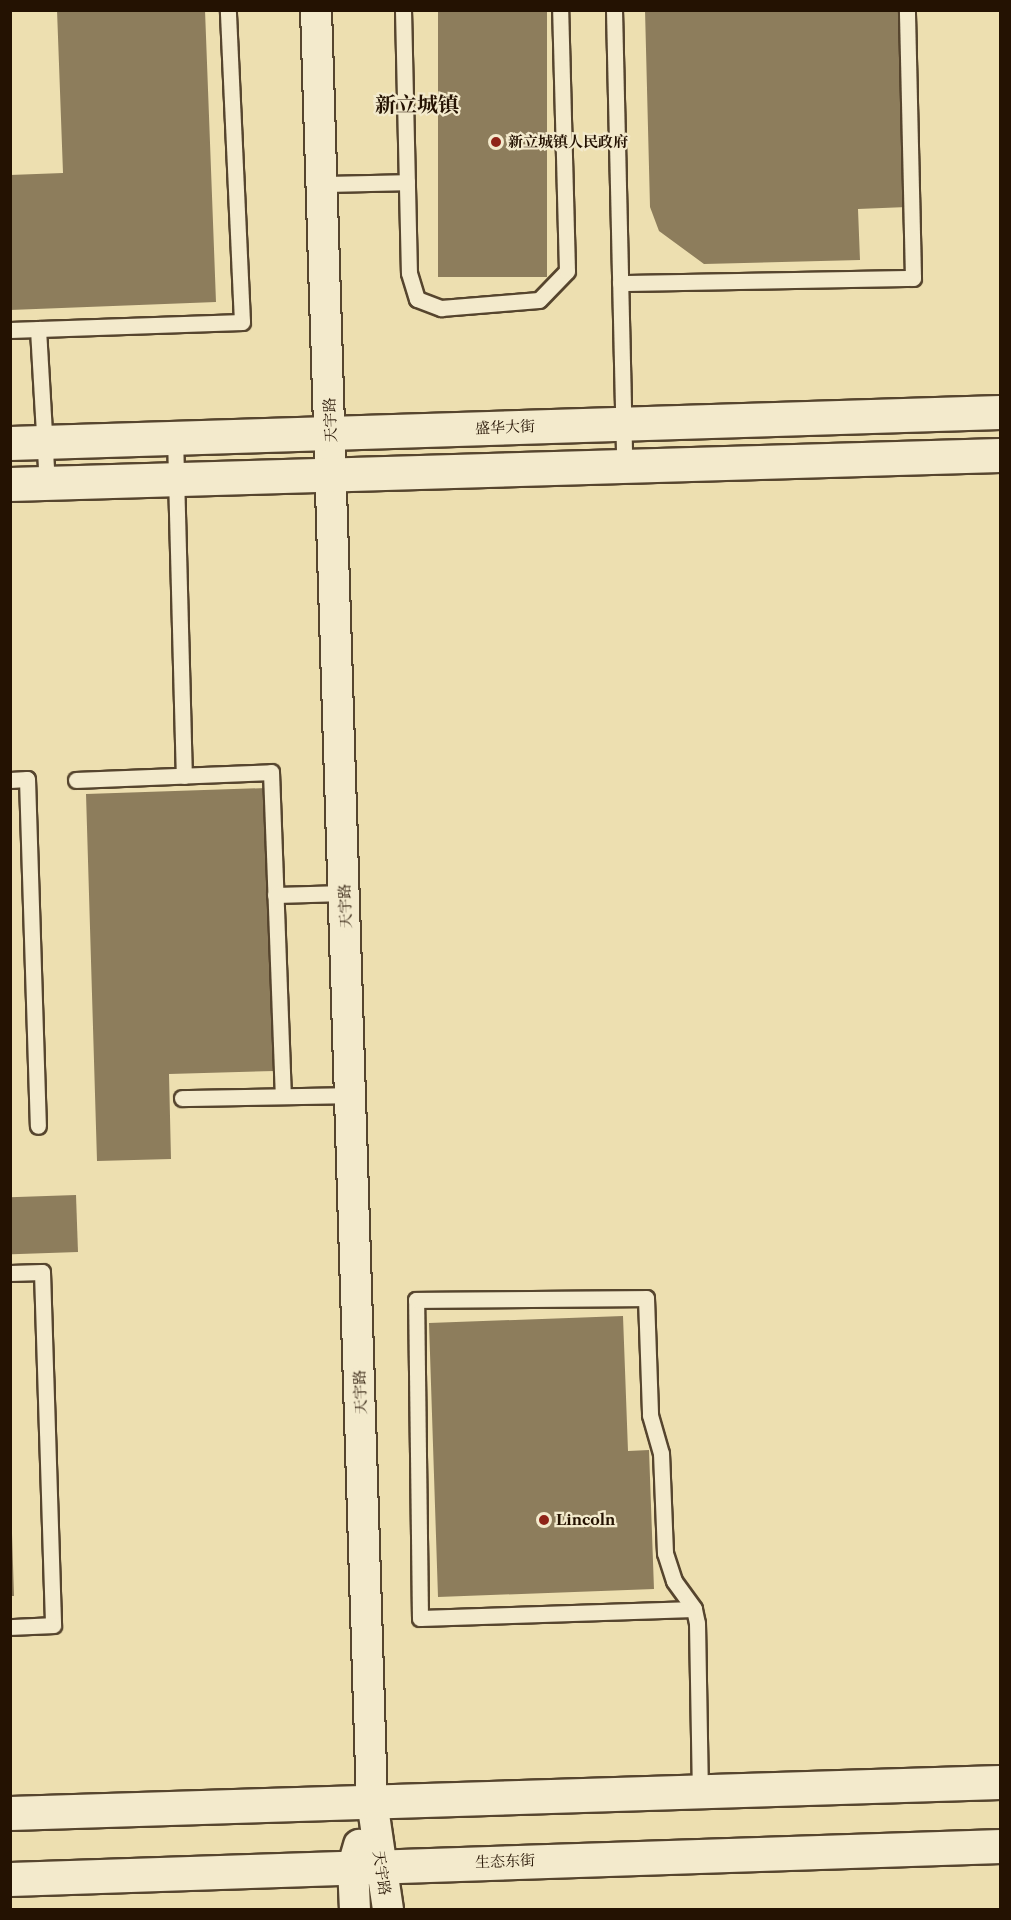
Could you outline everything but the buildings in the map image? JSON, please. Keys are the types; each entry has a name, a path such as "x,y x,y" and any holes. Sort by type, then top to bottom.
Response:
{"street":[{"name":"天宇路","path":"316,10 372,1802 367,1865 354,1910"},
{"name":"盛华大街","path":"10,443 1000,412"},
{"path":"10,484 176,478 332,477 1000,455"},
{"path":"10,1813 1000,1782"},
{"name":"生态东街","path":"10,1879 367,1865 1000,1846"},
{"name":"天宇路","path":"367,1865 388,1910"}],"lane":[{"path":"10,330 242,322 228,10"},
{"path":"403,10 410,273 417,299 427,307 526,304 559,285 570,257 560,10"},
{"path":"614,10 624,467"},
{"path":"620,283 913,278 907,10"},
{"path":"322,184 407,182"},
{"path":"38,329 46,483"},
{"path":"175,437 184,776"},
{"path":"76,780 271,772 283,1096"},
{"path":"10,780 27,779 38,1126"},
{"path":"275,895 345,893"},
{"path":"182,1098 351,1095"},
{"path":"10,1273 42,1272 53,1625 10,1626"},
{"path":"694,1609 420,1618 416,1300 646,1298 650,1415 661,1453 665,1553 674,1581 694,1609 700,1791"}],"place":[{"name":"新立城镇人民政府","path":"496,142"},
{"name":"Lincoln","path":"544,1520"}],"district":[{"name":"新立城镇","path":"417,105"}]}
